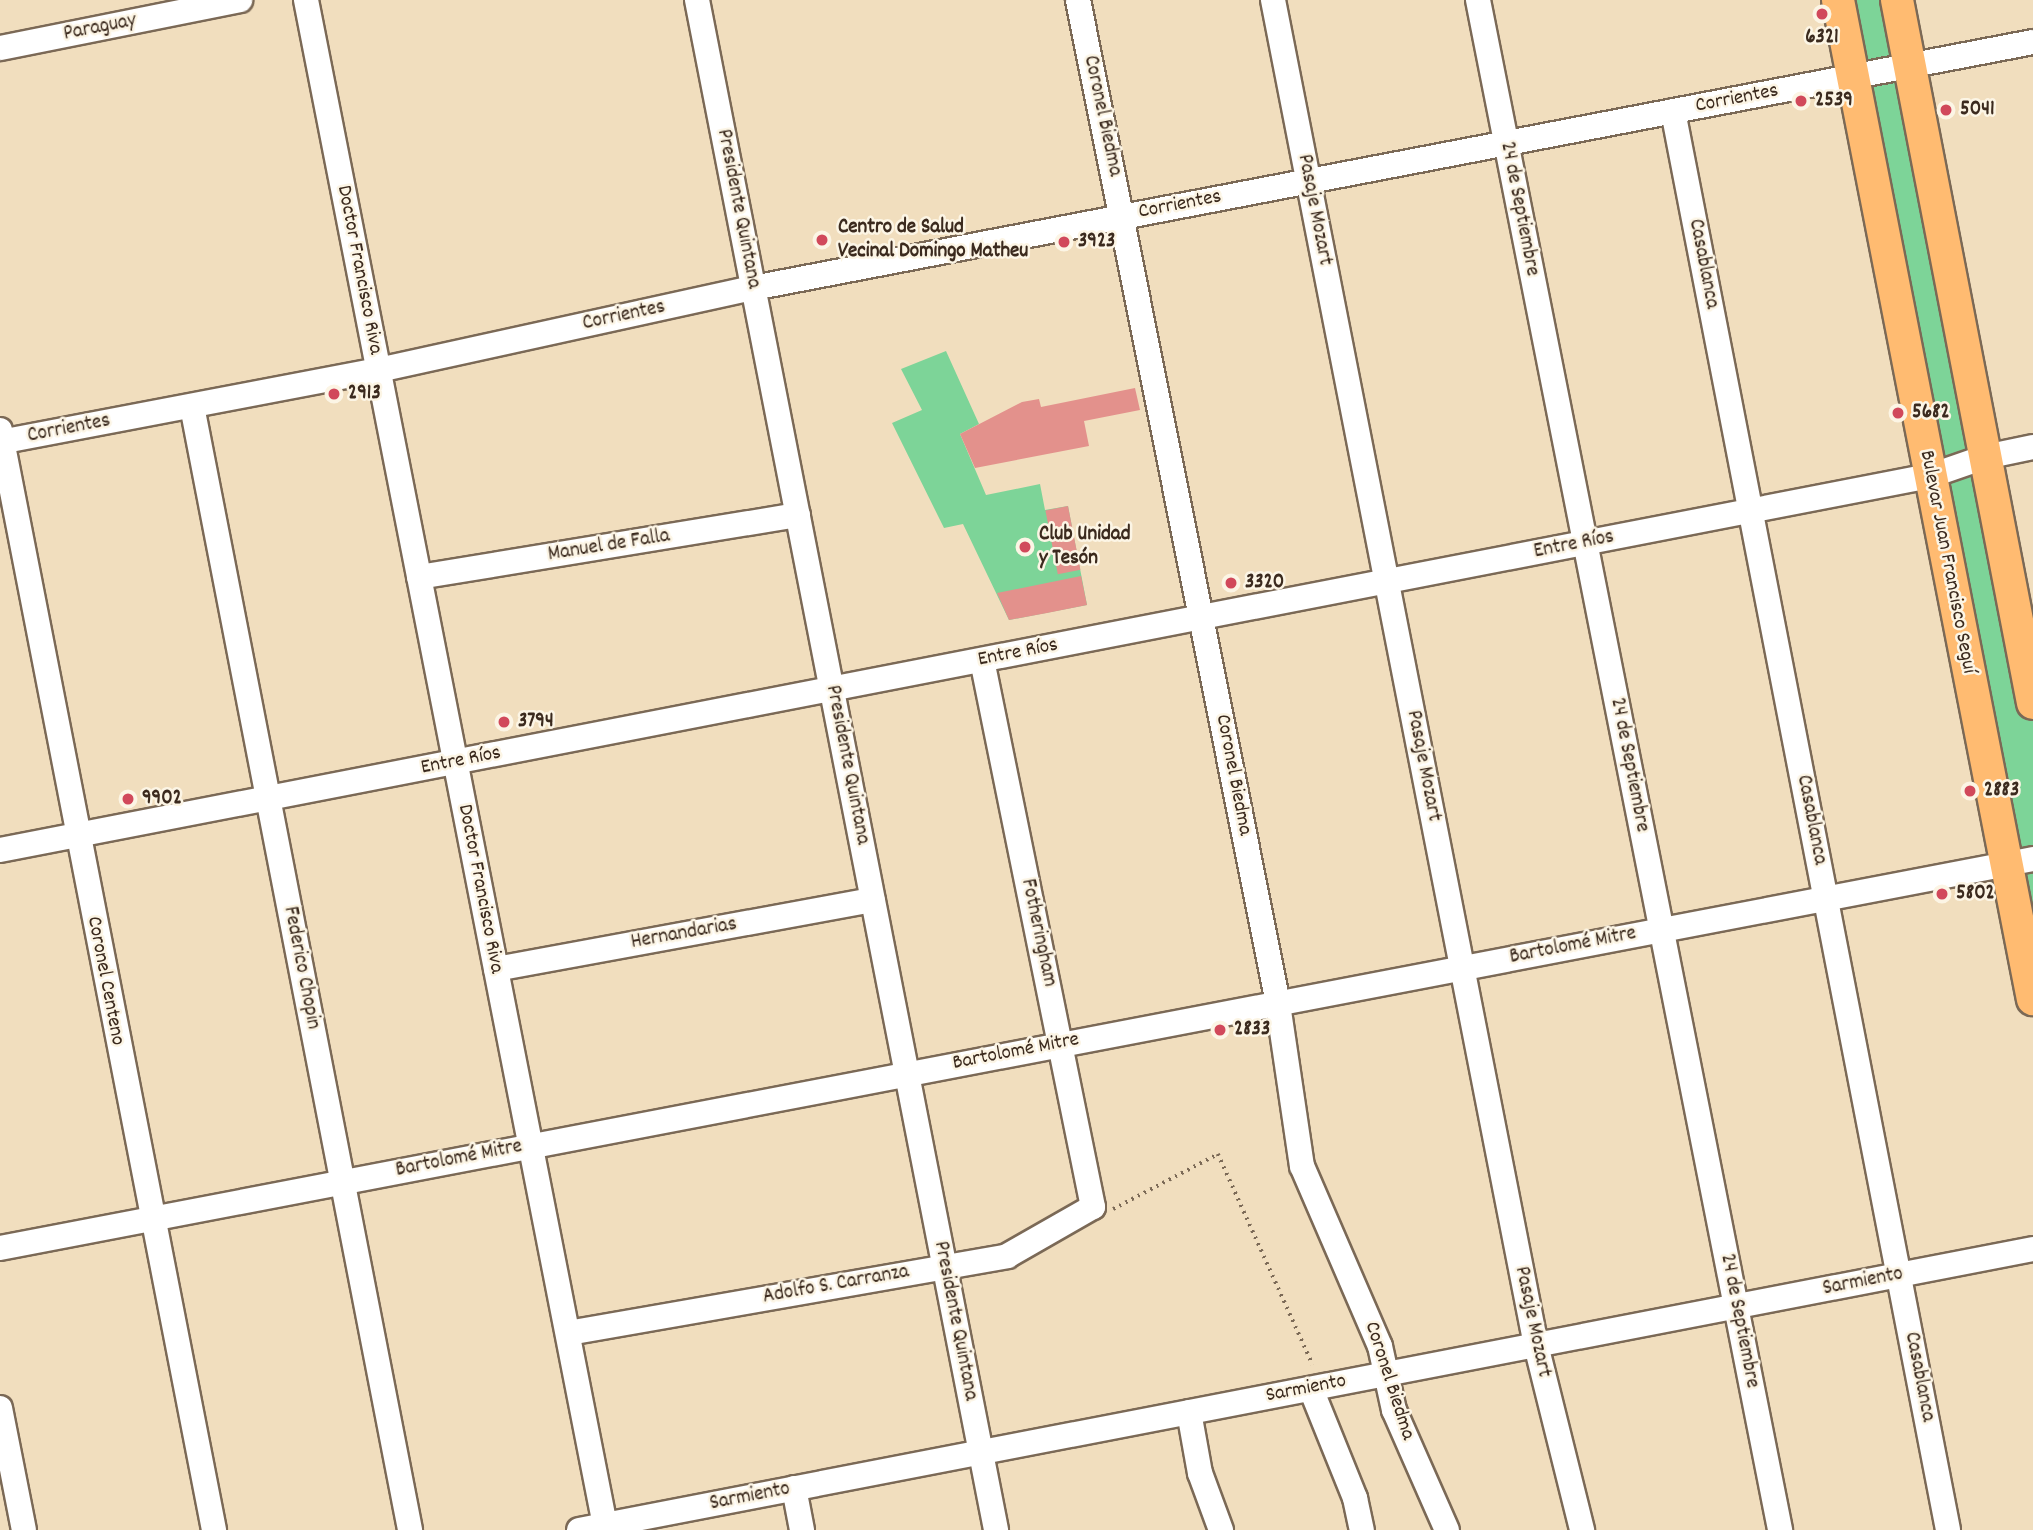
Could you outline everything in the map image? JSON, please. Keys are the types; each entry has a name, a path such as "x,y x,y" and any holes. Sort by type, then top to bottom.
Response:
{"main road":[{"name":"Bulevar Juan Francisco Seguí","path":"1838,0 1930,476 2020,861 2033,999"},
{"path":"1897,0 2033,703"}],"street":[{"name":"Paraguay","path":"0,48 240,0"},
{"name":"Doctor Francisco Riva","path":"306,0 605,1528"},
{"name":"Presidente Quintana","path":"697,0 996,1530"},
{"name":"Coronel Biedma","path":"1078,0 1278,1004 1302,1166 1380,1346 1394,1410 1447,1530"},
{"name":"Pasaje Mozart","path":"1273,0 1536,1345 1582,1530"},
{"name":"24 de Septiembre","path":"1478,0 1780,1530"},
{"name":"Corrientes","path":"1,438 379,370 753,288 2033,42"},
{"name":"Casablanca","path":"1673,111 1948,1530"},
{"name":"Federico Chopin","path":"192,405 410,1530"},
{"name":"Coronel Centeno","path":"1,438 76,835 214,1530"},
{"name":"Entre Ríos","path":"0,850 1930,476 1986,457 2033,447"},
{"name":"Manuel de Falla","path":"419,577 798,515"},
{"name":"Fotheringham","path":"982,660 1093,1207"},
{"name":"Bartolomé Mitre","path":"0,1248 2020,861"},
{"name":"Hernandarias","path":"496,969 873,900"},
{"name":"Adolfo S. Carranza","path":"568,1333 1007,1256 1093,1207"},
{"name":"Sarmiento","path":"579,1530 605,1528 794,1488 2033,1249"},
{"path":"1317,1387 1355,1498 1362,1530"},
{"path":"0,1408 24,1530"},
{"path":"1189,1412 1200,1474 1221,1530"},
{"path":"794,1488 802,1530"}],"path":[{"path":"1093,1207 1113,1209 1218,1154 1317,1387"}],"green space":[{"path":"1838,0 1897,0 2033,703 2033,999"},
{"path":"946,351 979,424 960,434 986,495 1040,484 1045,510 1068,506 1087,605 1009,620 963,524 944,528 892,423 922,410 901,369"}],"building":[{"path":"1135,388 1140,410 1084,421 1089,446 975,468 960,434 1022,402 1039,399 1041,407"},
{"path":"1068,506 1080,570 1058,574 1045,510"},
{"path":"1081,576 1087,605 1009,620 997,593"}],"place":[{"name":"6321","path":"1822,14"},
{"name":"2539","path":"1801,101"},
{"name":"5041","path":"1946,110"},
{"name":"Centro de Salud Vecinal Domingo Matheu","path":"822,240"},
{"name":"3923","path":"1064,242"},
{"name":"2913","path":"334,394"},
{"name":"5682","path":"1898,413"},
{"name":"Club Unidad y Tesón","path":"1025,547"},
{"name":"3320","path":"1231,583"},
{"name":"3794","path":"504,722"},
{"name":"2883","path":"1970,791"},
{"name":"9902","path":"128,799"},
{"name":"5802","path":"1942,894"},
{"name":"2833","path":"1220,1030"}]}
